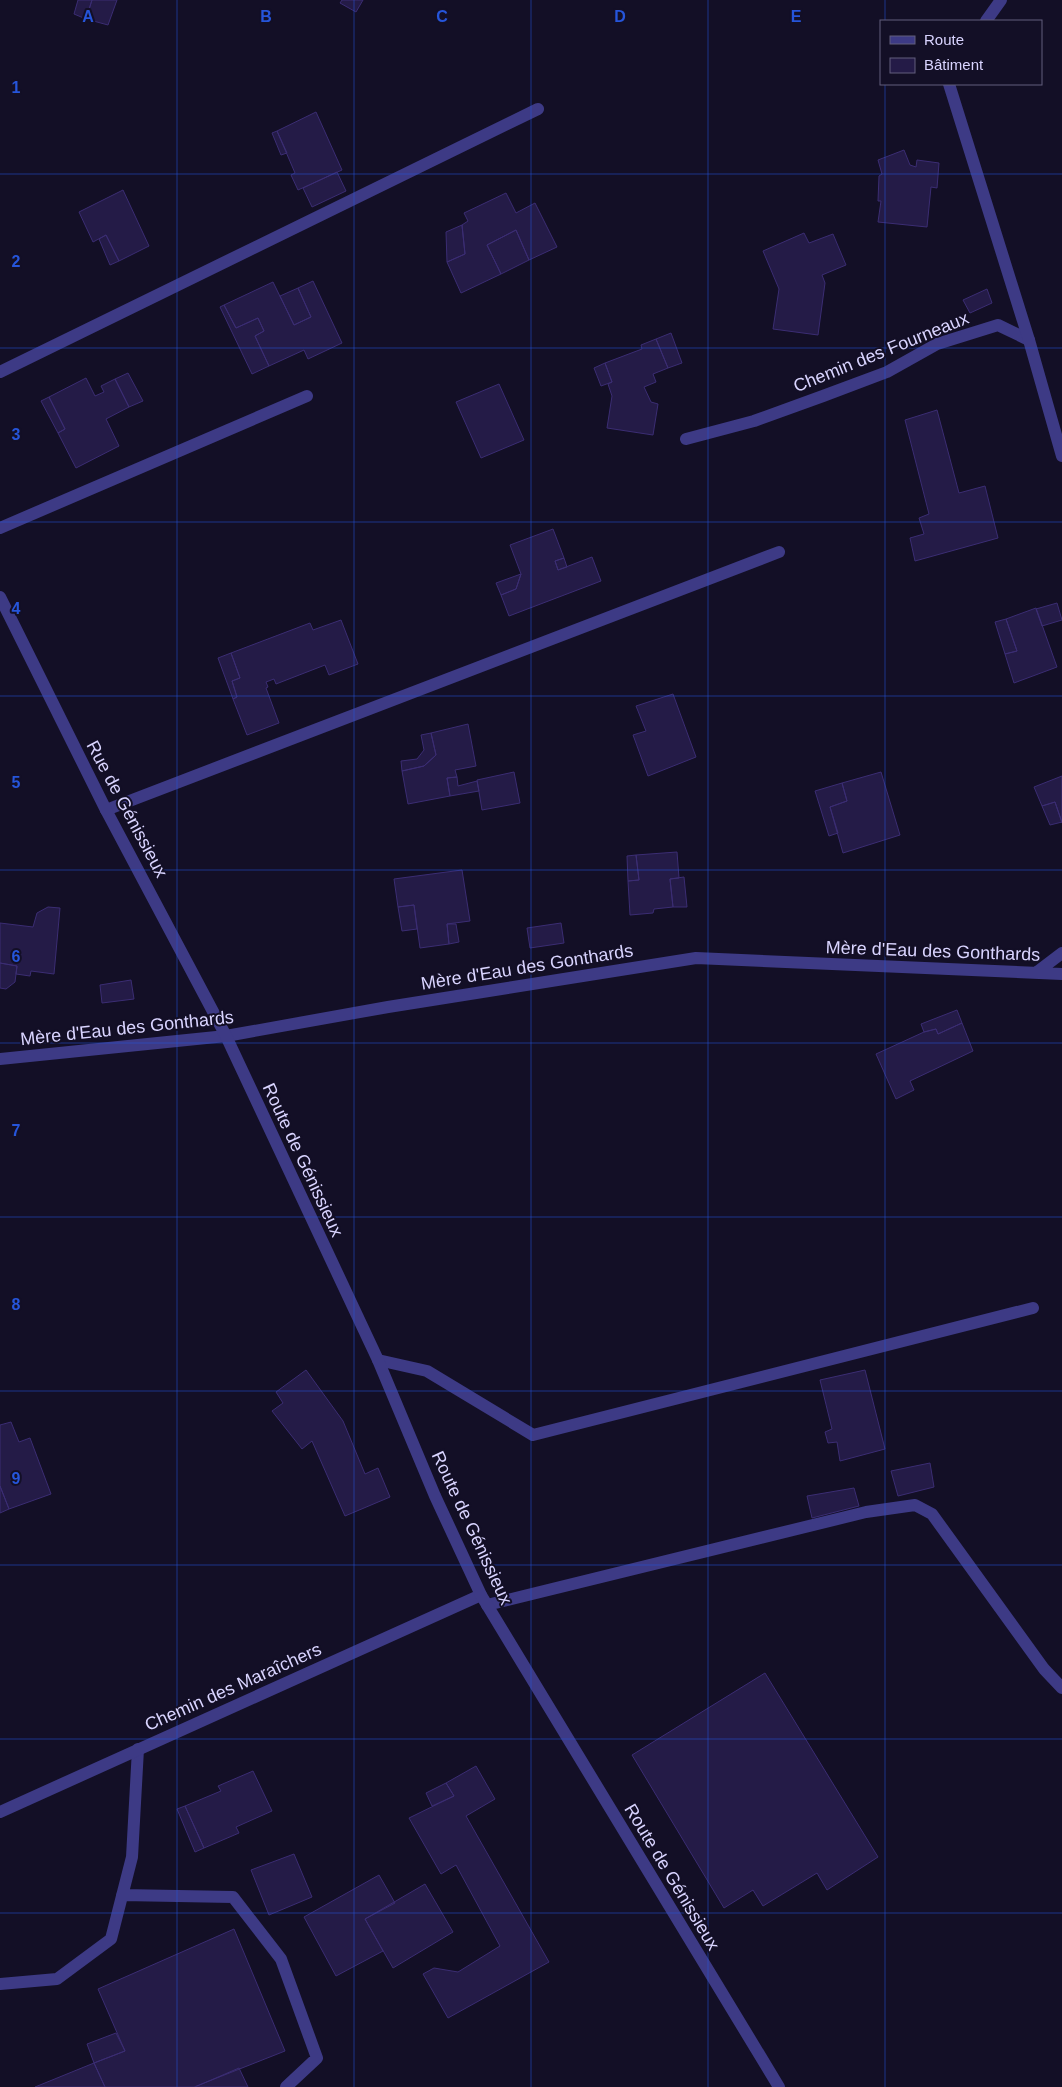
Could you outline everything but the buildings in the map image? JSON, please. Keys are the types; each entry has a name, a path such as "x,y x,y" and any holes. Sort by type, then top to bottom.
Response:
{"street":[{"path":"987,20 1001,0"},
{"path":"949,85 1029,340 1062,456"},
{"path":"0,372 538,109"},
{"name":"Chemin des Fourneaux","path":"686,439 754,421 823,396 886,372 937,344 998,324 1029,340"},
{"path":"0,528 307,396"},
{"path":"106,810 779,552"},
{"name":"Rue de Génissieux","path":"0,597 106,810 226,1036"},
{"path":"1037,972 1062,953"},
{"name":"Mère d'Eau des Gonthards","path":"0,1059 226,1036 388,1007 696,958 1062,974"},
{"name":"Route de Génissieux","path":"226,1036 378,1360 435,1496 484,1600 779,2087"},
{"path":"378,1360 427,1371 533,1435 1033,1308"},
{"name":"Chemin des Maraîchers","path":"0,1812 138,1749 484,1600 866,1512 916,1506 932,1514 1044,1669 1062,1688"},
{"path":"0,1984 57,1979 110,1939 132,1858 138,1749"},
{"path":"122,1895 233,1896 281,1959 317,2058 286,2087"}]}
